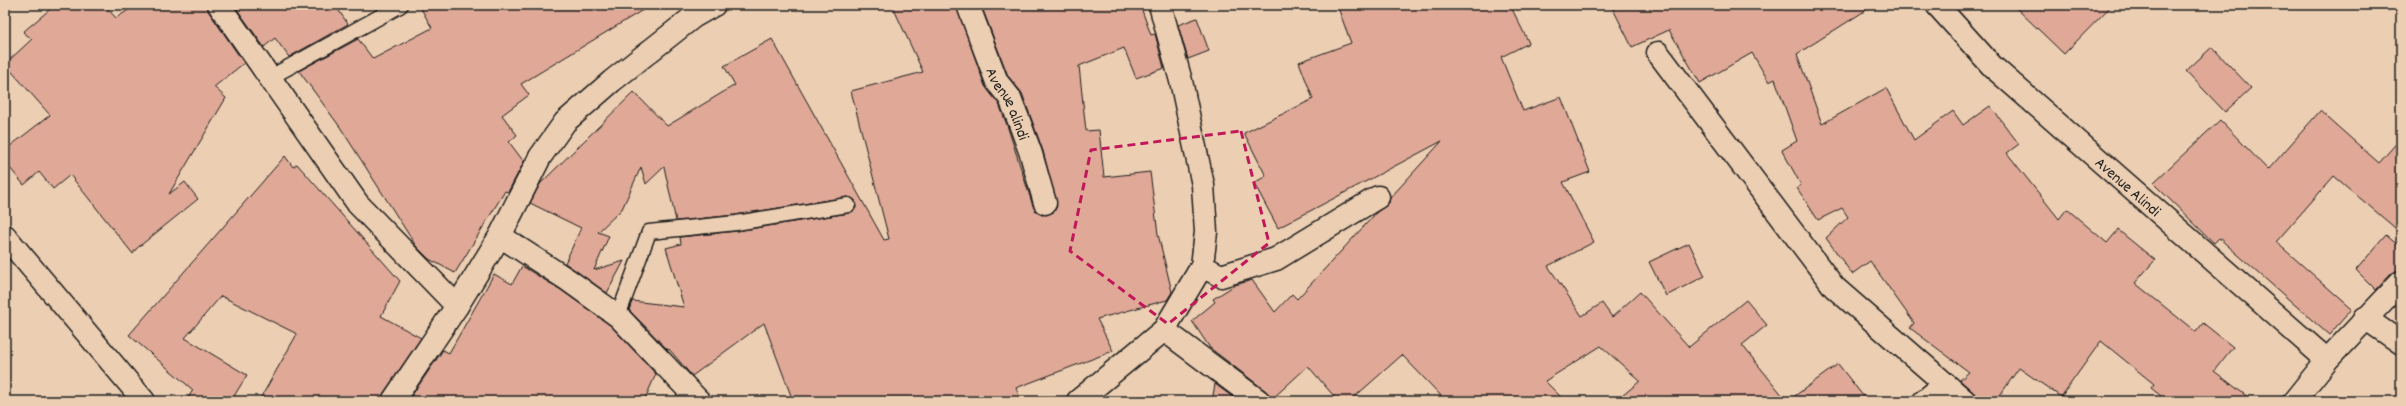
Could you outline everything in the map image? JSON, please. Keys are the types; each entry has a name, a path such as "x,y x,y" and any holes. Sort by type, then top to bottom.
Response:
{"street":[{"path":"219,5 358,204 457,306"},
{"path":"393,401 457,306 500,236 540,157 565,122 674,32 714,5"},
{"name":"Avenue alindi","path":"968,5 997,82 1010,98 1019,121 1031,154 1044,203"},
{"path":"1078,401 1164,330 1202,266 1206,232 1203,185 1181,81 1160,5"},
{"name":"Avenue Alindi","path":"1937,5 1993,67 2327,360"},
{"path":"1658,54 1834,288 1965,401"},
{"path":"1202,266 1222,276 1276,259 1378,197"},
{"path":"5,236 144,401"},
{"path":"500,236 568,280 618,316 699,401"},
{"path":"2294,401 2327,360 2365,318 2401,282"},
{"path":"2365,318 2401,343"},
{"path":"1164,330 1259,401"},
{"path":"1924,401 1945,384"}],"lane":[{"path":"269,78 401,5"},
{"path":"618,316 649,232 736,223 848,205"}],"highlighted area":[{"path":"1241,131 1269,243 1168,324 1070,251 1091,150"}],"building":[{"path":"55,5 104,5 116,18 136,5 207,5 209,12 244,63 214,87 226,98 169,194 185,182 198,199 136,249 133,254 70,175 53,189 39,172 24,185 5,162 5,150 50,115 5,64 32,39 23,32"},
{"path":"234,5 335,5 348,24 289,57 275,38 264,47"},
{"path":"419,5 651,5 521,84 529,95 502,115 517,135 509,142 524,162 508,192 505,191 455,273 429,259 416,246 340,127 299,71 358,39 373,59 432,28"},
{"path":"892,5 956,5 985,86 999,104 1033,206 1037,212 1042,215 1054,212 1057,206 1043,151 1022,93 1008,76 981,5 1140,5 1151,35 1155,34 1164,68 1136,78 1124,48 1079,66 1086,131 1099,130 1104,177 1150,172 1158,234 1172,292 1167,300 1097,319 1113,351 1016,388 1021,401 793,401 764,323 692,376 669,349 668,350 629,310 632,301 684,307 666,248 681,244 680,237 737,231 849,213 856,208 855,200 847,197 735,215 676,221 664,167 646,184 641,167 622,209 598,232 609,236 594,270 624,261 607,293 565,263 581,228 530,203 540,184 634,92 667,126 735,85 724,66 772,39 884,240 889,239 851,91 923,72"},
{"path":"1337,5 1510,5 1529,43 1501,57 1523,111 1561,97 1590,172 1563,182 1594,242 1548,266 1582,316 1602,303 1612,317 1640,292 1689,347 1746,300 1767,325 1742,345 1787,401 1616,401 1640,381 1601,346 1545,381 1565,401 1446,401 1402,355 1350,401 1338,401 1308,366 1271,400 1266,391 1210,348 1192,321 1215,302 1213,299 1235,285 1252,280 1275,312 1292,294 1297,299 1377,212 1389,203 1390,198 1442,141 1278,228 1254,183 1266,176 1244,133 1313,99 1299,62 1351,43"},
{"path":"1611,5 1874,5 1797,54 1822,124 1886,88 1914,140 1953,111 1963,125 1990,106 2019,144 2007,153 2059,219 2067,209 2107,243 2118,230 2155,260 2135,283 2196,332 2203,323 2233,347 2214,371 2253,401 2167,401 2151,388 2154,384 2101,341 2061,397 2019,368 1996,401 1977,401 1973,392 1960,380 1969,372 1910,328 1914,323 1870,261 1852,274 1826,238 1848,217 1842,208 1818,220 1797,188 1801,185 1782,150 1797,141 1775,79 1769,82 1752,53 1700,83 1669,30 1632,47"},
{"path":"2013,5 2112,5 2064,54"},
{"path":"1197,18 1209,51 1188,59 1178,25"},
{"path":"2212,47 2251,88 2225,112 2186,71"},
{"path":"2320,111 2379,163 2401,138 2401,233 2334,176 2276,242 2352,309 2329,335 2219,238 2214,243 2153,183 2220,120 2268,170"},
{"path":"285,156 293,167 297,164 400,281 381,316 421,338 383,394 381,401 259,401 297,334 221,296 185,338 247,375 231,401 186,401 193,390 129,335"},
{"path":"2386,235 2401,248 2401,270 2392,273 2376,290 2356,270"},
{"path":"1689,243 1705,276 1666,296 1649,262"},
{"path":"522,266 561,290 610,325 656,374 644,401 408,401 443,350 449,353 494,274 512,284"},
{"path":"1838,364 1867,401 1788,401"},
{"path":"1215,384 1238,401 1212,401"}]}
